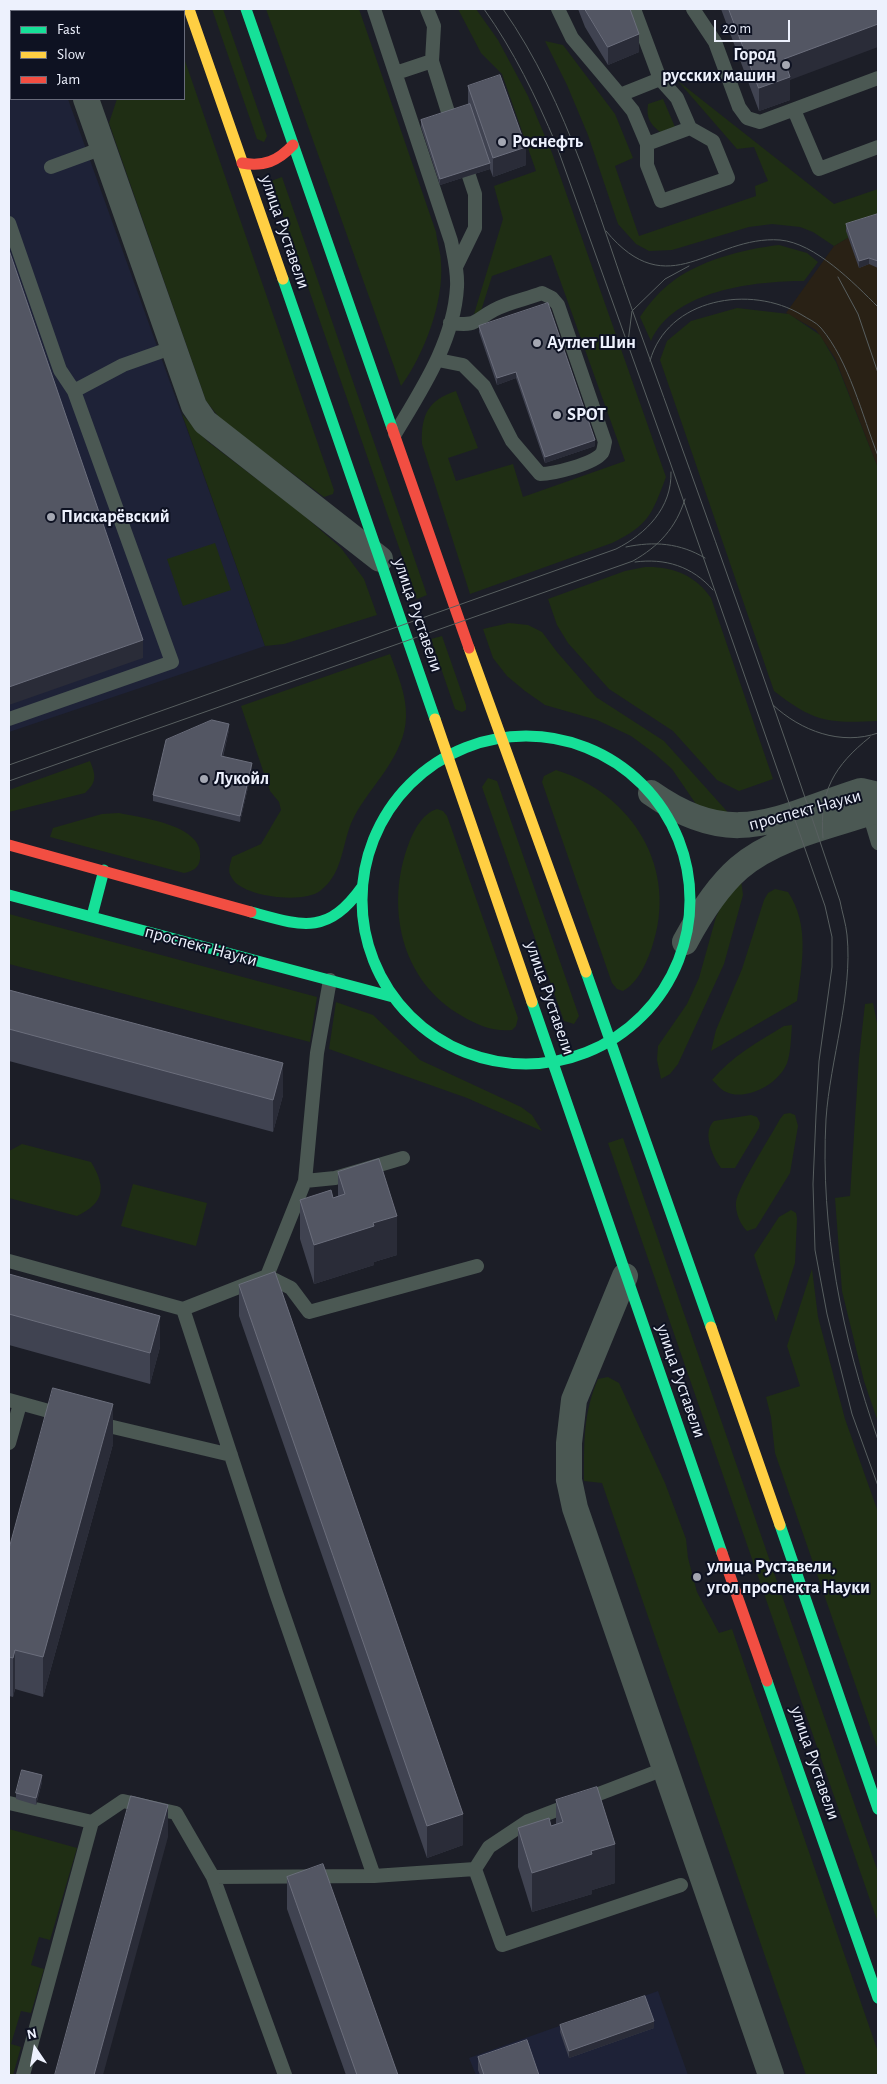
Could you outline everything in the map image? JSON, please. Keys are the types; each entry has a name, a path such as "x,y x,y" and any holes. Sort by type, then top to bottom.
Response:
{"main road":[{"name":"улица Руставели","path":"189,9 448,756 625,1276 878,1998"},
{"name":"улица Руставели","path":"246,9 611,1041 878,1809"},
{"path":"242,163 255,166 270,164 283,157 293,145"},
{"name":"проспект Науки","path":"502,737 545,737 585,747 621,766 650,793 666,814 678,838 686,863 690,890 690,916 685,942 674,972 657,998 636,1022 611,1041 583,1054 553,1062 508,1063 464,1052 425,1030 393,997 383,981 368,945 362,906 362,887 370,847 388,810 415,779 448,756 476,744 502,737"},
{"name":"проспект Науки","path":"9,845 296,924 319,923 344,913 362,887"},
{"path":"92,916 104,870"},
{"name":"проспект Науки","path":"9,895 393,997"}],"street":[{"path":"86,100 194,406 205,422 380,559"},
{"path":"99,136 103,100"},
{"name":"проспект Науки","path":"650,793 675,810 700,821 723,826 746,827 861,791 875,803 784,842 739,868 698,917 685,942"},
{"path":"625,1276 574,1400 569,1443 569,1480 575,1508 770,2075"}],"lane":[{"path":"374,9 451,241 456,268 457,288 450,323 438,360 395,434"},
{"path":"427,9 434,26 432,61 474,194 475,228 456,268"},
{"path":"558,9 572,38 633,111 647,144 647,165 662,201 728,178 713,141 690,128 677,98 660,79 634,9"},
{"path":"693,9 716,42 739,107 748,118 760,122 878,78"},
{"path":"396,73 432,61"},
{"path":"620,95 660,79"},
{"path":"794,110 819,169 878,147"},
{"path":"647,144 690,128"},
{"path":"50,167 99,136"},
{"path":"9,223 60,370 74,391 172,662 9,719"},
{"path":"438,360 463,365 484,386 512,441 540,474 553,474 596,458 603,452 605,442 558,305 552,298 542,293 494,310 481,320 468,325 450,323"},
{"path":"74,391 123,365 174,347"},
{"path":"875,803 878,843"},
{"path":"9,1261 183,1309 267,1276 305,1181 317,1053 330,980"},
{"path":"305,1181 335,1178 403,1158"},
{"path":"267,1276 291,1288 309,1312 477,1266"},
{"path":"183,1309 276,1593 374,1876"},
{"path":"9,1443 14,1402 231,1455"},
{"path":"475,1869 489,1847 528,1821 664,1769"},
{"path":"23,2075 92,1822 123,1801 176,1813 212,1877 285,2075"},
{"path":"9,1803 92,1822"},
{"path":"212,1877 374,1876 475,1869"},
{"path":"475,1869 502,1945 681,1885"}],"shaded area":[{"path":"9,71 10,100 68,100 265,646 9,732"},
{"path":"878,220 878,468 835,358 816,330 786,313 834,246"},
{"path":"658,1991 688,2075 476,2075 469,2058"}],"green space":[{"path":"212,9 223,9 267,136 264,142 257,139"},
{"path":"266,9 359,9 436,232 441,259 439,294 431,328 425,344 401,386"},
{"path":"458,9 476,9 498,40 528,96 552,153 666,477 648,517 642,524 624,537 470,594 422,444 425,417 433,404 456,391 478,448 448,458 456,481 513,464 523,497 625,461 551,255 492,276 481,311 474,314 503,219 494,186 536,171 502,74 481,53"},
{"path":"545,41 563,45 615,114 633,158 615,166 639,236 756,196 755,186 768,181 754,147 737,149 678,81 834,204 878,189 878,220 834,246 813,232 800,227 772,224 749,227 672,250 649,251 636,244 618,224 588,135 567,85"},
{"path":"185,61 334,490 333,494 324,497 222,421 206,401 109,123 117,100 185,100"},
{"path":"663,99 675,127 660,132 649,120 648,104"},
{"path":"282,177 427,595 417,599 271,181"},
{"path":"779,245 807,253 818,262 804,281 784,281 740,287 717,292 696,300 677,310 662,324 651,341 640,317 668,285 692,269 706,263 736,253"},
{"path":"737,308 789,314 820,335 836,362 878,468 878,721 846,722 823,719 788,702 774,691 660,360 667,341 691,321"},
{"path":"182,414 207,441 300,512 341,548 364,579 377,615 284,644 265,646"},
{"path":"215,543 231,590 183,606 167,559"},
{"path":"645,567 664,568 682,574 698,583 711,598 773,779 739,791 717,780 673,731 609,689 568,643 557,625 548,599 625,571"},
{"path":"509,623 528,625 542,632 596,697 664,741 732,817 698,807 672,769 631,736 597,720 545,705 507,676 493,658 483,629"},
{"path":"442,636 466,705 466,710 462,712 455,709 431,639"},
{"path":"390,654 405,701 406,717 404,731 394,757 354,817 334,875 320,891 312,895 300,897 287,898 260,894 238,885 230,873 229,868 232,857 261,844 281,810 279,802 270,791 241,706"},
{"path":"90,761 94,778 92,785 85,793 9,812 9,790"},
{"path":"556,770 583,781 607,797 627,816 643,838 654,863 659,890 659,918 652,947 645,965 637,978 623,991 617,989 612,983 542,782 544,776"},
{"path":"488,778 497,781 579,1016 574,1024 564,1021 482,787"},
{"path":"437,809 443,811 447,816 518,1018 516,1026 512,1030 492,1029 480,1025 462,1016 441,1001 424,983 412,962 403,940 399,916 398,891 402,867 409,843 416,828 427,814"},
{"path":"119,813 156,821 183,831 193,838 199,847 200,859 197,867 184,873 50,837 53,828 102,814"},
{"path":"741,880 743,895 724,964 678,1064 670,1074 661,1079 657,1060 658,1046 687,1004 699,978 716,917 725,899"},
{"path":"775,889 788,892 795,905 802,931 801,973 797,1001 711,1051 716,1030 742,969 764,900 768,893"},
{"path":"9,914 317,997 310,1042 9,964"},
{"path":"336,1002 373,1015 420,1060 521,1107 532,1115 542,1131 467,1098 329,1049"},
{"path":"873,1003 878,1028 878,1422 864,1381 842,1291 835,1198 850,1196 859,1058 865,1004"},
{"path":"792,1025 788,1060 784,1068 771,1083 752,1093 733,1094 722,1090 712,1080 746,1050 784,1026"},
{"path":"790,1113 795,1115 798,1126 790,1173 756,1228 747,1231 737,1214 736,1202 738,1195 780,1119 784,1114"},
{"path":"751,1115 757,1117 760,1123 759,1128 735,1168 721,1168 714,1157 710,1144 710,1126 714,1121"},
{"path":"623,1138 878,1872 878,1923 608,1143"},
{"path":"22,1144 91,1162 101,1187 98,1200 93,1206 77,1216 9,1198 9,1151"},
{"path":"133,1184 207,1203 196,1246 121,1226"},
{"path":"791,1210 796,1213 797,1219 795,1263 776,1322 754,1255 779,1217"},
{"path":"812,1269 818,1317 845,1419 878,1512 878,1750 775,1453 771,1417 766,1397 800,1386 787,1346"},
{"path":"608,1377 619,1383 665,1483 686,1539 688,1558 697,1592 719,1633 732,1629 878,2052 878,2075 806,2075 602,1483 584,1481 585,1429 589,1404 598,1379"},
{"path":"9,1829 77,1848 50,1940 39,1937 31,1965 44,1969 31,2013 21,2011 11,2044 21,2047 13,2075 9,2075"}],"building":[{"path":"585,9 630,9 639,34 608,47"},
{"name":"Город русских машин","path":"729,9 878,9 878,24 784,59 790,77 759,88"},
{"path":"500,75 526,147 493,158 468,86"},
{"path":"470,104 490,163 440,179 421,120"},
{"path":"878,214 878,261 869,258 859,261 846,224"},
{"name":"Пискарёвский","path":"9,250 143,640 9,687"},
{"name":"SPOT","path":"548,303 595,440 545,457 516,372 497,378 479,326"},
{"name":"Лукойл","path":"212,720 229,724 221,756 252,763 240,816 153,795 166,740"},
{"path":"9,990 283,1063 273,1100 9,1029"},
{"path":"379,1159 397,1216 373,1223 374,1226 314,1245 300,1200 331,1190 333,1198 345,1194 338,1172"},
{"path":"275,1272 463,1814 427,1826 239,1285"},
{"path":"9,1274 160,1316 150,1353 9,1314"},
{"path":"53,1388 113,1404 43,1657 15,1650 13,1658 9,1657 9,1549"},
{"path":"22,1770 42,1775 36,1798 16,1793"},
{"path":"597,1787 615,1844 591,1851 592,1854 532,1873 518,1828 549,1818 551,1826 563,1822 556,1800"},
{"path":"131,1796 168,1805 94,2075 55,2075"},
{"path":"323,1864 398,2075 357,2075 287,1877"},
{"path":"645,1996 654,2021 569,2051 560,2025"},
{"path":"527,2040 539,2075 484,2075 478,2057"}],"tram line":[{"path":"484,9 524,75 556,144 670,462 825,906 832,937 832,967 819,1061 813,1184 815,1250 827,1314 852,1414 878,1486"},
{"path":"503,9 526,45 546,83 581,163 766,685 840,901 846,931 848,957 844,1004 826,1119 827,1201 830,1241 844,1322 865,1401 878,1440"},
{"path":"606,231 629,253 650,264 671,266 691,262 755,241 780,240 793,243 807,248 820,256 846,276 878,307"},
{"path":"628,342 632,311 665,279 689,266"},
{"path":"838,277 858,314 878,373"},
{"path":"650,361 659,340 674,323 692,311 713,303 736,299 759,300 782,305 817,324 831,341 854,389 878,456"},
{"path":"9,765 616,549 637,536 655,518 667,497 671,472"},
{"path":"9,781 633,561 651,549 665,535 677,519 685,499"},
{"path":"626,547 647,544 676,546 705,558"},
{"path":"635,562 657,561 677,566 696,575 713,590"},
{"path":"773,705 796,722 822,734 850,738 878,733"},
{"path":"823,838 822,821 824,806 832,781 838,769 847,758 870,737"}],"traffic: fast":[{"path":"246,9 392,428"},
{"path":"283,279 435,719"},
{"path":"526,736 558,739 589,748 617,764 642,784 662,809 678,837 687,868 690,900 687,932 678,963 662,991 642,1016 617,1036 589,1052 558,1061 526,1064 494,1061 463,1052 435,1036 410,1016 390,991 374,963 365,932 362,900 365,868 374,837 390,809 410,784 435,764 463,748 494,739 526,736"},
{"path":"92,916 104,870"},
{"path":"251,912 285,921 312,923 325,920 337,914 362,887"},
{"path":"9,895 393,997"},
{"path":"586,972 711,1327"},
{"path":"532,1002 722,1553"},
{"path":"780,1525 878,1809"},
{"path":"767,1681 878,1998"}],"traffic: slow":[{"path":"189,9 283,279"},
{"path":"469,648 586,972"},
{"path":"435,719 532,1002"},
{"path":"711,1327 780,1525"}],"traffic: jam":[{"path":"242,163 257,164 270,162 282,155 293,145"},
{"path":"392,428 469,648"},
{"path":"9,845 251,912"},
{"path":"722,1553 767,1681"}],"place":[{"name":"Город русских машин","path":"786,65"},
{"name":"Роснефть","path":"502,142"},
{"name":"Аутлет Шин","path":"537,343"},
{"name":"SPOT","path":"557,415"},
{"name":"Пискарёвский","path":"51,517"},
{"name":"Лукойл","path":"204,779"},
{"name":"улица Руставели, угол проспекта Науки","path":"697,1577"}]}
